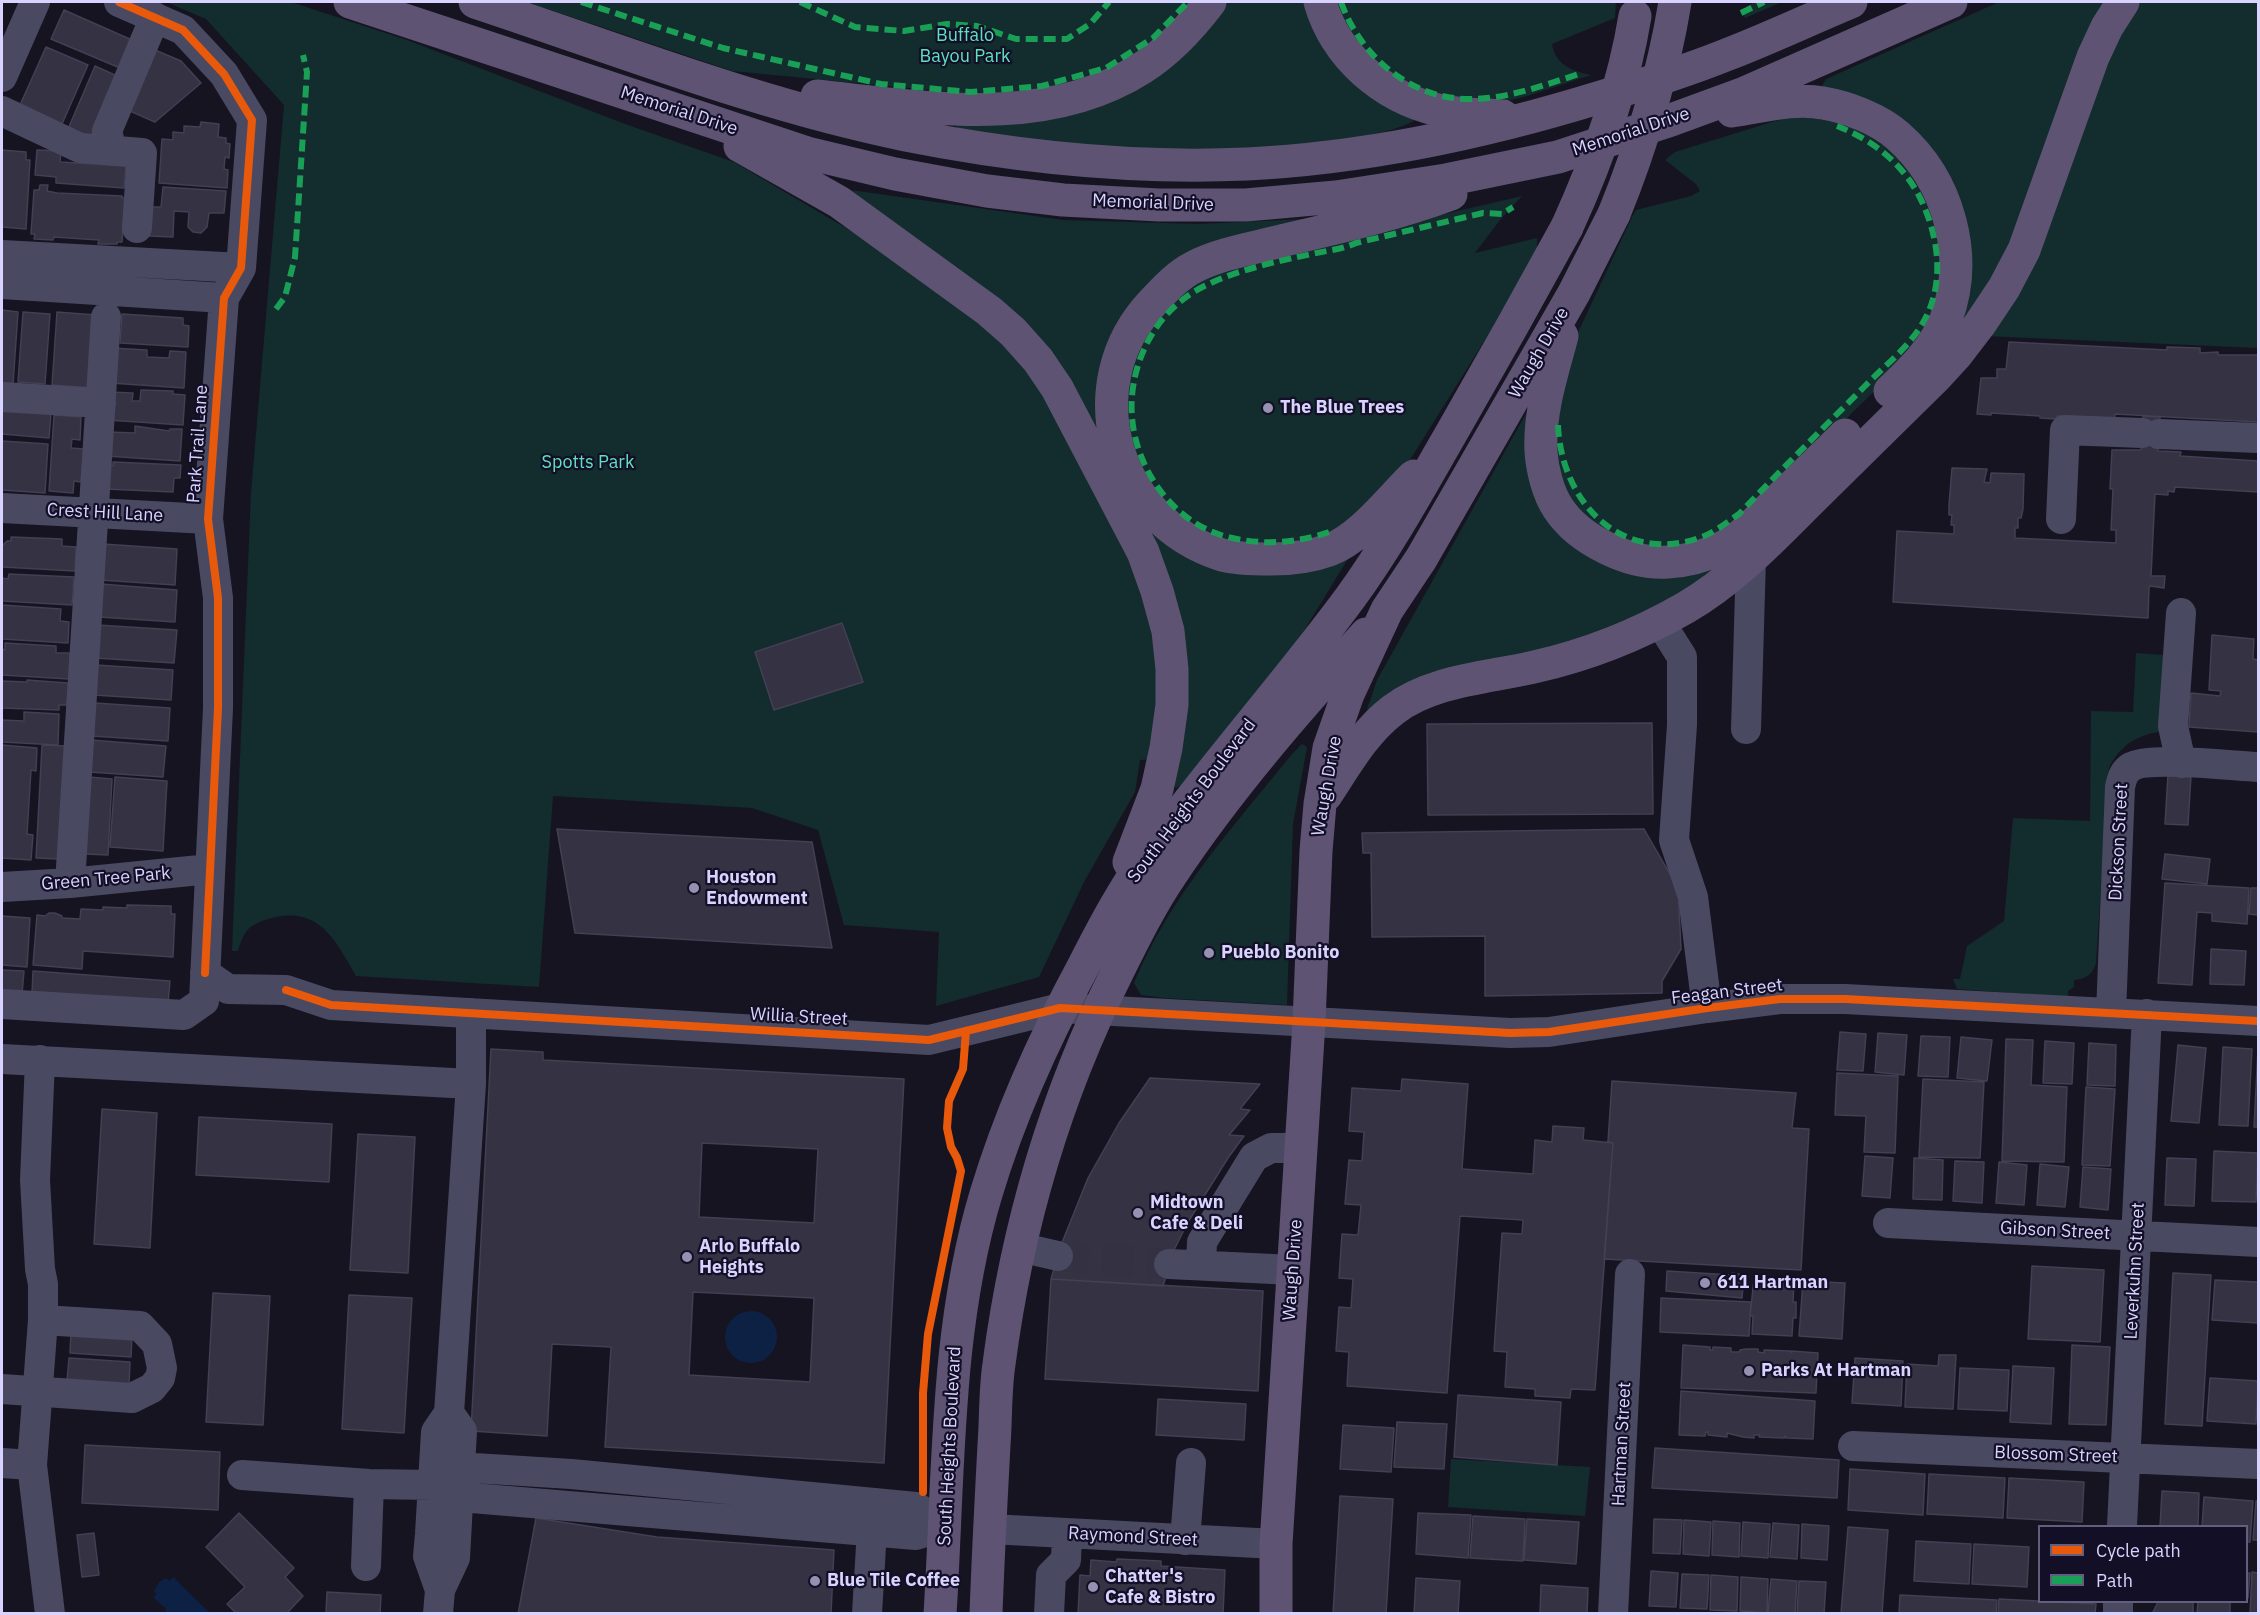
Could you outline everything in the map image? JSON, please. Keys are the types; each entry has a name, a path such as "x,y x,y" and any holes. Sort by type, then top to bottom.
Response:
{"main road":[{"name":"Memorial Drive","path":"350,2 807,153 895,174 987,191 1160,205 1246,205 1336,197 1446,180 1558,157 1742,94 1951,2"},
{"path":"475,2 728,87 817,113 903,134 990,150 1158,165 1246,164 1330,157 1437,141 1532,118 1660,79 1726,55 1851,2"},
{"path":"728,87 949,109 1006,110 1058,102 1103,88 1142,69 1172,45 1210,2"},
{"path":"1320,2 1338,41 1358,66 1378,84 1406,100 1440,110 1532,118"},
{"name":"Waugh Drive","path":"1276,1614 1276,1545 1309,1022 1320,804 1329,748 1348,694 1387,610 1421,559 1574,293 1614,214 1643,138 1656,93 1675,2"},
{"path":"1320,804 1364,738 1393,710 1420,694 1450,684 1575,657 1615,643 1688,606 1751,558 1935,378 1957,354 1992,306 2024,250 2093,57 2107,27 2123,2"},
{"name":"Waugh Drive","path":"1445,444 1567,227 1591,174 1624,74 1636,9"},
{"path":"1574,293 1541,416 1541,453 1547,481 1558,507 1582,533 1608,549 1638,559 1667,562 1697,557 1722,548 1746,531 1913,369 1931,347 1946,320 1954,287 1956,251 1947,207 1927,166 1897,134 1856,112 1821,102 1785,103 1671,120"},
{"path":"670,108 830,197 989,311 1013,332 1038,360 1057,388 1143,552 1168,631 1172,669 1172,705 1167,748 1157,789 1107,921"},
{"path":"1445,444 1359,531 1331,549 1297,559 1258,560 1223,555 1191,541 1162,520 1142,497 1125,469 1114,439 1110,406 1112,377 1124,343 1142,313 1168,286 1194,267 1228,255 1401,212 1558,157"},
{"name":"South Heights Boulevard","path":"940,1614 953,1364 961,1314 969,1269 991,1179 1011,1118 1033,1065 1060,1008 1107,921 1151,851 1205,779 1349,600 1391,540 1445,444"},
{"name":"South Heights Boulevard","path":"986,1614 998,1367 1027,1210 1047,1141 1069,1078 1098,1011 1136,934 1170,875 1227,798 1314,692 1387,610"},
{"path":"961,1314 1005,1322"},
{"path":"946,1526 990,1529"}],"street":[{"path":"2,77 35,2"},
{"name":"Park Trail Lane","path":"2,1005 184,1015 204,1001 218,708 218,598 208,519 224,298 242,268 252,120 224,74 181,28 120,2"},
{"path":"112,151 107,131 155,17"},
{"path":"2,111 80,148 142,153 137,228"},
{"path":"2,255 242,268"},
{"path":"2,284 224,298"},
{"path":"70,884 106,317"},
{"path":"2,397 101,404"},
{"path":"2061,519 2065,430 2259,438"},
{"name":"Crest Hill Lane","path":"2,508 208,519"},
{"path":"1746,729 1751,558"},
{"path":"2181,613 2173,726 2181,763"},
{"path":"1660,622 1682,657 1682,725 1674,840 1693,897 1707,1008"},
{"name":"Dickson Street","path":"2111,1013 2120,787 2123,775 2131,766 2151,762 2259,767"},
{"name":"Green Tree Park","path":"2,887 70,884 210,869"},
{"name":"Willia Street","path":"205,973 228,989 286,990 330,1005 929,1040 1060,1008 1309,1022"},
{"name":"Feagan Street","path":"1309,1022 1510,1033 1549,1032 1780,999 1845,999 2259,1021"},
{"path":"439,1602 428,1556 446,1483 436,1432 450,1413 471,1084 471,1013"},
{"name":"Leverkuhn Street","path":"2122,1525 2138,1236 2147,1014"},
{"path":"2,1059 471,1084"},
{"path":"40,1060 35,1180 40,1269 43,1284 43,1320 32,1465 50,1614"},
{"path":"1201,1265 1202,1242 1254,1156 1271,1148 1300,1148"},
{"name":"Gibson Street","path":"1888,1223 2259,1242"},
{"path":"1019,1247 1058,1256"},
{"path":"1169,1264 1293,1270"},
{"name":"Hartman Street","path":"1613,1614 1630,1274"},
{"path":"2,1389 132,1398 152,1388 160,1378 162,1368 157,1344 140,1326 43,1320"},
{"name":"Blossom Street","path":"1853,1446 2259,1464"},
{"path":"2,1463 32,1465"},
{"path":"1185,1540 1191,1463"},
{"path":"242,1475 369,1484 446,1483 474,1468 571,1474 873,1517 921,1534 946,1526"},
{"path":"567,1514 571,1474"},
{"path":"446,1483 472,1498 567,1514 873,1517"},
{"path":"366,1566 369,1484"},
{"path":"867,1614 873,1517"},
{"name":"Raymond Street","path":"990,1529 1276,1545"},
{"path":"1049,1614 1051,1575 1066,1560 1067,1533"}],"green space":[{"name":"Spotts Park","path":"166,2 291,2 407,40 625,124 734,162 863,238 1005,335 1054,403 1140,577 1161,653 1154,759 1140,760 1135,792 1084,882 1039,977 936,1006 939,932 844,925 818,830 752,808 553,796 539,987 356,976 340,949 323,928 300,916 268,919 255,924 247,930 238,951 232,951 251,492 284,105 206,19"},
{"name":"Buffalo Bayou Park","path":"527,2 1189,2 1161,33 1133,54 1097,73 1055,86 1005,93 950,92 732,71"},
{"path":"1223,2 1311,2 1415,120 1388,131 1336,141 1289,147 1194,151 1099,147 1052,142 958,129 955,124 1025,118"},
{"path":"1330,2 1616,2 1615,18 1552,44 1557,58 1566,66 1591,75 1524,97 1494,104 1448,103 1377,73"},
{"path":"1754,2 1782,2 1745,18 1742,11"},
{"path":"1999,2 2107,2 2022,231 1967,325 1754,542 1658,613 1369,713 1367,709 1377,680 1528,410 1576,542 1731,554 1928,364 1960,203 1821,88 1826,79"},
{"path":"2134,2 2258,2 2258,348 1985,336 2094,75"},
{"path":"1808,114 1829,115 1899,148 1944,225 1940,305 1906,360 1734,529 1657,552 1599,532 1567,496 1550,444 1573,343 1633,215 1636,210 1691,196 1700,191 1696,184 1665,160 1675,152 1775,121"},
{"path":"851,190 1063,220 1199,224 1305,219 1217,248 1103,389 1163,534 1349,557 1296,644 1181,785 1176,788 1173,784 1184,721 1082,412"},
{"path":"1522,196 1475,253 1537,238 1537,252 1515,292 1393,487 1342,533 1241,551 1170,516 1127,445 1126,371 1164,302 1226,265"},
{"path":"2136,653 2164,655 2159,732 2129,743 2109,768 2096,963 2093,970 2085,977 2074,980 2074,987 2068,991 2068,997 1957,989 1953,979 1960,979 1967,946 2004,921 2013,818 2090,821 2091,711 2133,712"},
{"path":"1302,744 1307,747 1293,824 1287,1005 1141,995 1134,983 1165,921 1204,863"},
{"path":"1451,1459 1590,1467 1585,1516 1448,1507"}],"water":[{"path":"746,1311 756,1311 770,1318 777,1337 770,1356 756,1363 746,1363 736,1359 729,1352 725,1342 725,1332 729,1322 736,1315"},
{"path":"173,1577 210,1613 166,1613 166,1609 153,1597 157,1594 154,1591 159,1582 166,1578 170,1581"}],"building":[{"path":"64,10 132,40 120,68 51,39"},
{"path":"46,47 88,65 62,124 20,105"},
{"path":"155,50 181,61 201,83 155,122 130,111"},
{"path":"95,66 117,76 90,138 68,129"},
{"path":"201,122 219,124 218,137 226,138 226,143 230,144 229,158 225,157 224,169 228,170 227,188 159,183 162,139 173,140 173,132 184,133 184,126 200,127"},
{"path":"2,150 26,152 26,160 30,160 26,229 2,227"},
{"path":"37,150 61,151 60,162 126,166 124,188 56,183 56,177 35,175"},
{"path":"40,185 48,185 47,191 57,193 125,198 122,242 98,244 99,240 54,237 53,240 34,239 35,234 31,234 34,190 39,190"},
{"path":"163,187 226,191 224,213 209,213 207,227 201,233 193,232 188,227 189,212 174,211 173,237 149,236 151,207 161,207"},
{"path":"2,310 18,312 13,384 2,383"},
{"path":"23,312 50,314 45,384 18,382"},
{"path":"57,312 96,315 91,388 52,385"},
{"path":"122,314 183,318 183,325 189,326 188,347 120,343"},
{"path":"2009,342 2167,350 2167,347 2200,348 2200,353 2258,355 2258,422 2115,414 2114,420 1977,414 1981,378 1997,378 1997,369 2006,369"},
{"path":"112,348 147,350 147,357 169,358 170,351 186,352 184,388 110,383"},
{"path":"141,390 173,391 173,394 185,395 183,425 107,420 109,392 133,393 132,401 140,401"},
{"path":"2,410 51,413 49,438 2,434"},
{"path":"54,415 81,417 80,440 72,439 71,448 84,449 81,482 74,481 73,493 49,491"},
{"path":"2143,416 2160,417 2158,451 2181,452 2180,456 2258,461 2258,492 2175,487 2174,492 2168,491 2168,495 2155,494 2151,576 2165,576 2164,588 2150,586 2149,588 2148,618 1893,602 1897,531 1954,534 1954,525 1951,525 1952,515 1949,515 1952,468 1987,469 1984,482 1990,483 1991,473 2024,474 2023,509 2021,518 2018,518 2018,528 2015,528 2015,538 2116,543 2116,530 2111,530 2112,450 2141,450"},
{"path":"135,426 169,431 170,429 182,429 180,461 106,456 108,432 135,433"},
{"path":"2,441 48,444 45,493 2,490"},
{"path":"113,462 181,465 180,478 174,478 173,492 105,489 106,465 113,466"},
{"path":"11,537 62,539 62,546 76,547 75,571 2,567 2,546 7,541 11,541"},
{"path":"103,544 177,549 175,585 100,580"},
{"path":"9,574 74,577 72,605 2,601 2,578 8,579"},
{"path":"101,584 177,590 175,622 99,617"},
{"path":"2,605 61,609 60,621 69,622 68,643 2,639"},
{"path":"842,623 863,682 774,710 755,652"},
{"path":"97,625 177,630 174,663 95,658"},
{"path":"2212,635 2254,639 2253,659 2258,660 2258,732 2189,727 2191,693 2220,696 2221,691 2209,690"},
{"path":"5,643 56,646 56,653 70,653 69,679 2,675 2,649 5,650"},
{"path":"96,665 173,670 171,700 94,695"},
{"path":"27,680 68,683 67,705 59,705 59,710 2,708 2,681 27,682"},
{"path":"95,703 170,708 168,741 92,736"},
{"path":"24,712 59,714 58,745 2,742 2,720 24,721"},
{"path":"1652,723 1653,814 1428,815 1427,724"},
{"path":"91,740 166,746 163,777 89,772"},
{"path":"2,745 37,748 36,771 31,770 27,834 33,835 31,860 2,858"},
{"path":"42,745 65,746 59,859 36,858"},
{"path":"2168,775 2191,776 2188,825 2165,824"},
{"path":"89,777 112,779 108,855 85,854"},
{"path":"115,777 167,781 163,851 110,847"},
{"name":"Houston Endowment","path":"557,829 812,842 832,948 575,933"},
{"path":"1644,829 1678,888 1681,949 1662,981 1662,993 1485,996 1485,936 1372,937 1371,853 1363,853 1362,833"},
{"path":"2165,854 2210,859 2207,884 2162,879"},
{"path":"2165,883 2249,888 2247,924 2212,921 2212,913 2197,912 2192,985 2158,983"},
{"path":"2251,888 2258,888 2258,915 2249,914"},
{"path":"127,905 171,906 171,914 175,914 173,957 83,951 82,969 33,965 37,915 45,916 55,913 62,918 80,919 81,909 127,908"},
{"path":"2,916 30,918 27,967 2,965"},
{"path":"2211,949 2246,951 2244,985 2210,984"},
{"path":"2,970 24,971 22,994 2,993"},
{"path":"33,971 170,981 168,1003 32,993"},
{"path":"1840,1032 1866,1034 1863,1071 1837,1070"},
{"path":"1878,1033 1907,1035 1904,1075 1875,1072"},
{"path":"1921,1036 1950,1037 1948,1077 1918,1076"},
{"path":"1961,1037 1992,1040 1987,1081 1957,1078"},
{"path":"2006,1039 2033,1040 2031,1085 2067,1087 2064,1162 2002,1161"},
{"path":"2045,1041 2074,1043 2072,1084 2043,1083"},
{"path":"2089,1043 2116,1045 2115,1086 2087,1085"},
{"path":"2178,1045 2206,1048 2199,1123 2171,1121"},
{"path":"2223,1047 2252,1049 2248,1126 2219,1125"},
{"name":"Arlo Buffalo Heights","path":"491,1049 543,1052 543,1060 904,1079 884,1463 605,1447 611,1347 552,1344 547,1436 471,1431","holes":["702,1143 818,1149 814,1223 699,1217","693,1292 814,1298 810,1382 689,1375"]},
{"path":"2258,1049 2258,1127 2254,1127"},
{"path":"1837,1073 1898,1076 1895,1153 1864,1152 1866,1116 1835,1115"},
{"path":"1150,1078 1260,1084 1240,1109 1250,1110 1229,1135 1244,1136 1188,1222 1174,1250 1163,1286 1051,1279 1061,1245 1088,1178 1119,1123"},
{"path":"1402,1079 1468,1084 1462,1169 1533,1174 1535,1140 1552,1142 1553,1126 1584,1128 1583,1140 1613,1143 1595,1390 1571,1389 1570,1398 1535,1396 1535,1389 1505,1387 1507,1352 1494,1351 1502,1233 1522,1234 1523,1220 1460,1216 1447,1393 1347,1386 1349,1352 1336,1351 1339,1307 1351,1308 1353,1279 1339,1278 1342,1234 1358,1235 1361,1205 1345,1204 1349,1160 1362,1161 1364,1132 1349,1131 1352,1088 1401,1091"},
{"path":"1923,1079 1984,1082 1980,1158 1919,1157"},
{"path":"1612,1081 1796,1093 1792,1128 1809,1129 1801,1270 1604,1259 1613,1143 1608,1142"},
{"path":"2086,1087 2115,1089 2110,1166 2082,1165"},
{"path":"102,1109 157,1113 150,1248 94,1244"},
{"path":"199,1117 332,1124 329,1182 196,1175"},
{"path":"358,1134 415,1137 408,1273 350,1270"},
{"path":"2214,1151 2258,1153 2256,1202 2212,1201"},
{"path":"1865,1156 1893,1158 1890,1198 1862,1196"},
{"path":"1914,1158 1943,1160 1942,1200 1913,1199"},
{"path":"2167,1158 2196,1159 2194,1206 2165,1205"},
{"path":"1955,1161 1984,1162 1982,1203 1953,1201"},
{"path":"1999,1162 2027,1165 2024,1205 1996,1203"},
{"path":"2040,1164 2069,1167 2065,1207 2037,1205"},
{"path":"2083,1167 2111,1169 2108,1210 2080,1207"},
{"path":"2032,1266 2104,1270 2100,1342 2028,1339"},
{"name":"611 Hartman","path":"1667,1271 1744,1275 1742,1298 1666,1291"},
{"path":"2173,1273 2211,1275 2202,1426 2165,1424"},
{"path":"1051,1279 1263,1291 1258,1391 1045,1379"},
{"path":"1754,1279 1773,1280 1773,1284 1775,1280 1794,1281 1793,1302 1796,1302 1796,1318 1793,1318 1792,1336 1752,1334 1753,1316 1750,1316"},
{"path":"2215,1280 2258,1282 2258,1323 2212,1320"},
{"path":"1803,1281 1845,1283 1842,1339 1799,1336"},
{"path":"213,1293 270,1296 263,1425 206,1422"},
{"path":"349,1295 412,1298 404,1433 342,1429"},
{"name":"Parks At Hartman","path":"1661,1298 1751,1302 1749,1336 1660,1332"},
{"path":"71,1333 132,1336 131,1357 70,1353"},
{"name":"Parks At Hartman","path":"1683,1345 1710,1347 1710,1350 1713,1350 1713,1347 1731,1348 1731,1352 1758,1349 1758,1352 1764,1353 1764,1350 1818,1353 1816,1393 1681,1388"},
{"path":"2072,1345 2110,1347 2106,1425 2069,1424"},
{"path":"1939,1355 1956,1355 1953,1409 1905,1407 1907,1364 1938,1366"},
{"path":"69,1358 130,1362 129,1385 67,1381"},
{"path":"1855,1358 1903,1361 1901,1406 1852,1403"},
{"path":"2013,1366 2054,1368 2051,1424 2010,1422"},
{"path":"1960,1368 2009,1370 2007,1411 1958,1409"},
{"path":"2210,1378 2258,1381 2256,1424 2207,1421"},
{"path":"1681,1391 1815,1401 1813,1439 1785,1436 1785,1438 1759,1437 1760,1435 1754,1435 1754,1438 1727,1433 1727,1437 1708,1435 1708,1432 1705,1436 1679,1435"},
{"path":"1458,1395 1561,1402 1557,1465 1454,1457"},
{"path":"1158,1399 1246,1404 1244,1440 1156,1435"},
{"path":"1397,1422 1447,1424 1444,1469 1394,1467"},
{"path":"1343,1425 1394,1428 1391,1472 1340,1469"},
{"path":"85,1445 220,1452 218,1510 82,1503"},
{"path":"1655,1448 1839,1460 1837,1498 1652,1488"},
{"path":"1850,1469 1925,1474 1923,1515 1848,1510"},
{"path":"1929,1474 2005,1478 2003,1518 1927,1514"},
{"path":"2009,1478 2084,1482 2082,1522 2007,1518"},
{"path":"2162,1491 2199,1493 2198,1525 2160,1525"},
{"path":"1340,1496 1393,1499 1386,1614 1333,1614"},
{"path":"2204,1497 2253,1501 2250,1542 2248,1542 2248,1525 2202,1525"},
{"path":"2256,1501 2258,1501 2258,1540 2253,1540"},
{"path":"239,1513 294,1568 285,1577 303,1596 286,1614 237,1614 227,1604 245,1587 206,1547"},
{"path":"1418,1513 1471,1515 1468,1558 1416,1554"},
{"path":"1473,1516 1525,1519 1523,1561 1470,1558"},
{"path":"536,1518 657,1537 834,1550 831,1614 518,1614"},
{"path":"1527,1519 1579,1522 1576,1564 1524,1560"},
{"path":"1654,1519 1682,1520 1680,1554 1653,1553"},
{"path":"1684,1520 1711,1522 1709,1556 1683,1554"},
{"path":"1713,1521 1740,1523 1739,1557 1712,1555"},
{"path":"1743,1522 1770,1524 1768,1558 1741,1556"},
{"path":"1773,1523 1799,1525 1797,1559 1770,1557"},
{"path":"1802,1524 1829,1526 1827,1560 1801,1558"},
{"path":"1848,1527 1888,1530 1882,1614 1841,1614"},
{"path":"94,1533 99,1575 82,1577 77,1535"},
{"path":"1916,1541 1971,1544 1969,1584 1914,1581"},
{"path":"1974,1544 2029,1547 2027,1587 1972,1584"},
{"path":"1117,1559 1161,1561 1161,1566 1225,1570 1223,1614 1078,1614 1080,1575 1090,1576 1091,1560 1116,1562"},
{"path":"1651,1571 1678,1573 1676,1607 1649,1606"},
{"path":"2252,1572 2258,1573 2258,1614 2250,1614"},
{"path":"2248,1573 2250,1573 2248,1598"},
{"path":"1682,1574 1709,1575 1707,1609 1680,1608"},
{"path":"1711,1575 1738,1577 1737,1611 1710,1610"},
{"path":"1741,1577 1768,1579 1767,1613 1740,1611"},
{"path":"1416,1578 1460,1581 1458,1614 1414,1614"},
{"path":"1771,1579 1797,1581 1795,1614 1768,1613"},
{"path":"1799,1581 1826,1582 1824,1614 1797,1614"},
{"path":"1541,1585 1588,1588 1587,1614 1540,1614"},
{"path":"327,1592 381,1595 380,1614 326,1614"},
{"path":"1900,1595 1997,1600 1996,1614 1899,1614"},
{"path":"1999,1599 2038,1601 2038,1603 2096,1604 2095,1614 1998,1614"},
{"path":"2158,1603 2193,1603 2193,1614 2152,1614"},
{"path":"2198,1603 2230,1603 2230,1614 2197,1614"}],"tunnel":[{"path":"1058,1256 1169,1264"}],"marked path":[{"path":"581,2 723,48 881,84 970,92 1042,86 1106,68 1153,38 1188,2"},
{"path":"800,2 855,27 904,31 947,24 977,26 1016,39 1067,39 1090,24 1109,2"},
{"path":"1341,2 1361,40 1375,57 1409,83 1428,92 1449,97 1485,98 1527,90 1582,73"},
{"path":"1741,13 1764,2"},
{"path":"276,309 285,297 295,257 307,72 303,55"},
{"path":"1558,425 1562,452 1570,478 1583,501 1600,520 1620,534 1644,542 1670,544 1699,538 1715,531 1739,514 1905,347 1925,319 1935,291 1937,262 1933,232 1923,204 1908,178 1888,156 1876,147 1837,126"},
{"path":"1329,532 1289,541 1262,542 1235,539 1201,526 1182,514 1166,498 1153,481 1143,461 1132,418 1134,383 1141,356 1147,344 1162,320 1181,301 1194,292 1226,277 1279,261 1340,249 1356,243 1483,213 1502,214 1513,207"}],"cycle path":[{"path":"119,2 183,30 224,74 252,120 241,268 224,298 208,519 218,598 218,708 205,973"},
{"path":"286,990 331,1005 929,1040 1060,1008 1510,1033 1549,1032 1780,999 1845,999 2258,1021"},
{"path":"923,1492 923,1393 928,1334 961,1171 951,1147 947,1128 949,1101 963,1069 966,1031"}],"place":[{"name":"The Blue Trees","path":"1268,408"},
{"name":"Houston Endowment","path":"694,888"},
{"name":"Pueblo Bonito","path":"1209,953"},
{"name":"Midtown Cafe & Deli","path":"1138,1213"},
{"name":"Arlo Buffalo Heights","path":"687,1257"},
{"name":"611 Hartman","path":"1705,1283"},
{"name":"Parks At Hartman","path":"1749,1371"},
{"name":"Blue Tile Coffee","path":"815,1581"},
{"name":"Chatter's Cafe & Bistro","path":"1093,1587"}]}
